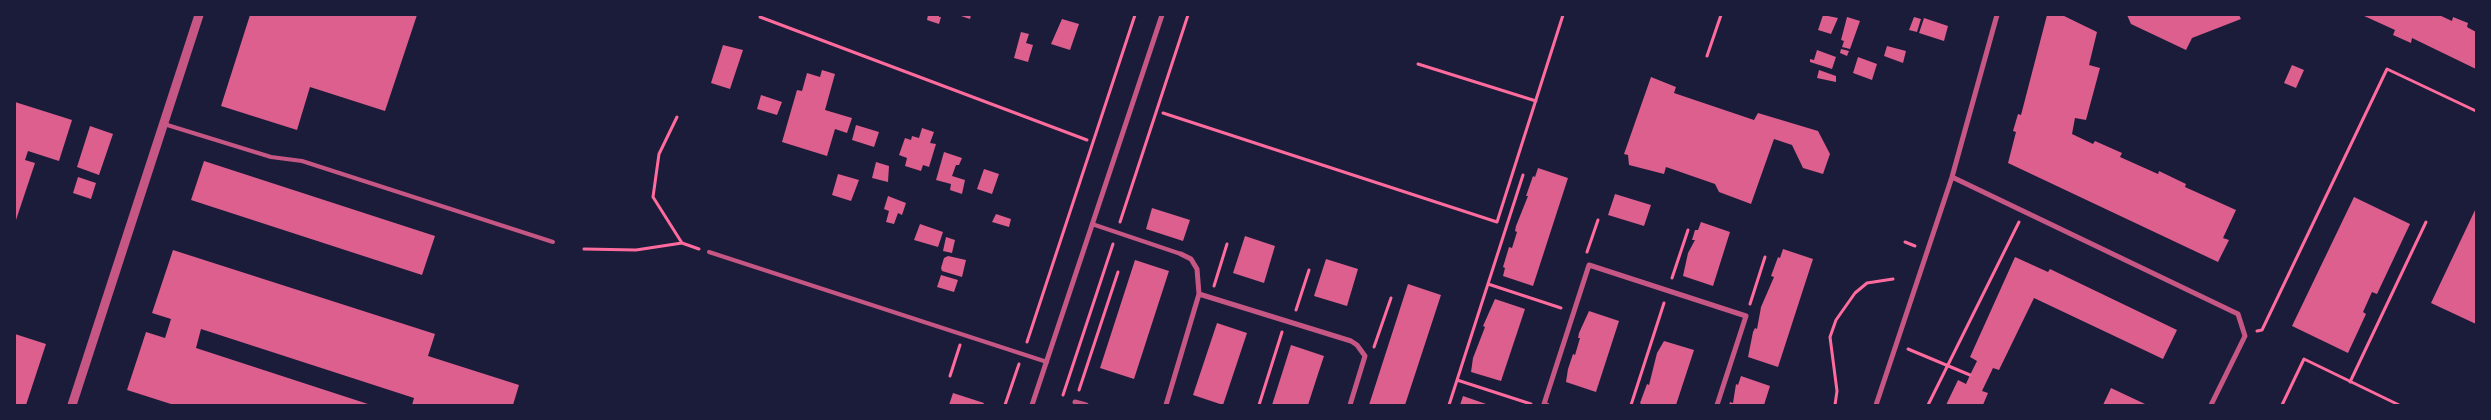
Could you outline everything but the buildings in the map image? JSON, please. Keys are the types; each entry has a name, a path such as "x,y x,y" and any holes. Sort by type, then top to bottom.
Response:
{"street":[{"path":"72,405 199,15"},
{"path":"1032,405 1162,15"},
{"path":"1876,405 1952,177 1997,15"},
{"path":"1952,177 2238,314 2245,336 2211,405"},
{"path":"1166,405 1199,294 1197,269 1191,259 1180,254"},
{"path":"1547,405 1544,404 1589,265 1746,316 1717,405"},
{"path":"1199,294 1351,341 1365,356 1350,405"},
{"path":"1075,402 1086,405"}],"lane":[{"path":"164,124 271,157 302,161 554,242"},
{"path":"1092,224 1180,254"},
{"path":"709,252 1046,362"}],"path":[{"path":"1005,405 1135,15"},
{"path":"1063,396 1188,15"},
{"path":"1163,113 1497,222 1563,15"},
{"path":"1707,56 1721,15"},
{"path":"760,17 1087,140"},
{"path":"1418,64 1536,102"},
{"path":"2245,336 2262,330 2387,69 2476,110"},
{"path":"677,117 659,154 653,197 682,243"},
{"path":"1448,405 1523,175"},
{"path":"1928,405 2024,212"},
{"path":"1589,265 1587,255 1598,220"},
{"path":"2350,382 2426,222"},
{"path":"1631,405 1688,230"},
{"path":"584,249 636,250 682,243 709,252"},
{"path":"1211,298 1228,244"},
{"path":"1746,316 1765,257"},
{"path":"1292,323 1309,270"},
{"path":"1075,402 1118,272"},
{"path":"1835,405 1837,391 1830,336 1836,320 1855,293 1867,283 1893,279"},
{"path":"1488,284 1574,312"},
{"path":"1365,356 1375,345 1391,298"},
{"path":"1259,405 1286,321"},
{"path":"950,376 963,335"},
{"path":"1896,345 1970,376"},
{"path":"2282,405 2304,359 2399,405"},
{"path":"1457,380 1534,405"}]}
